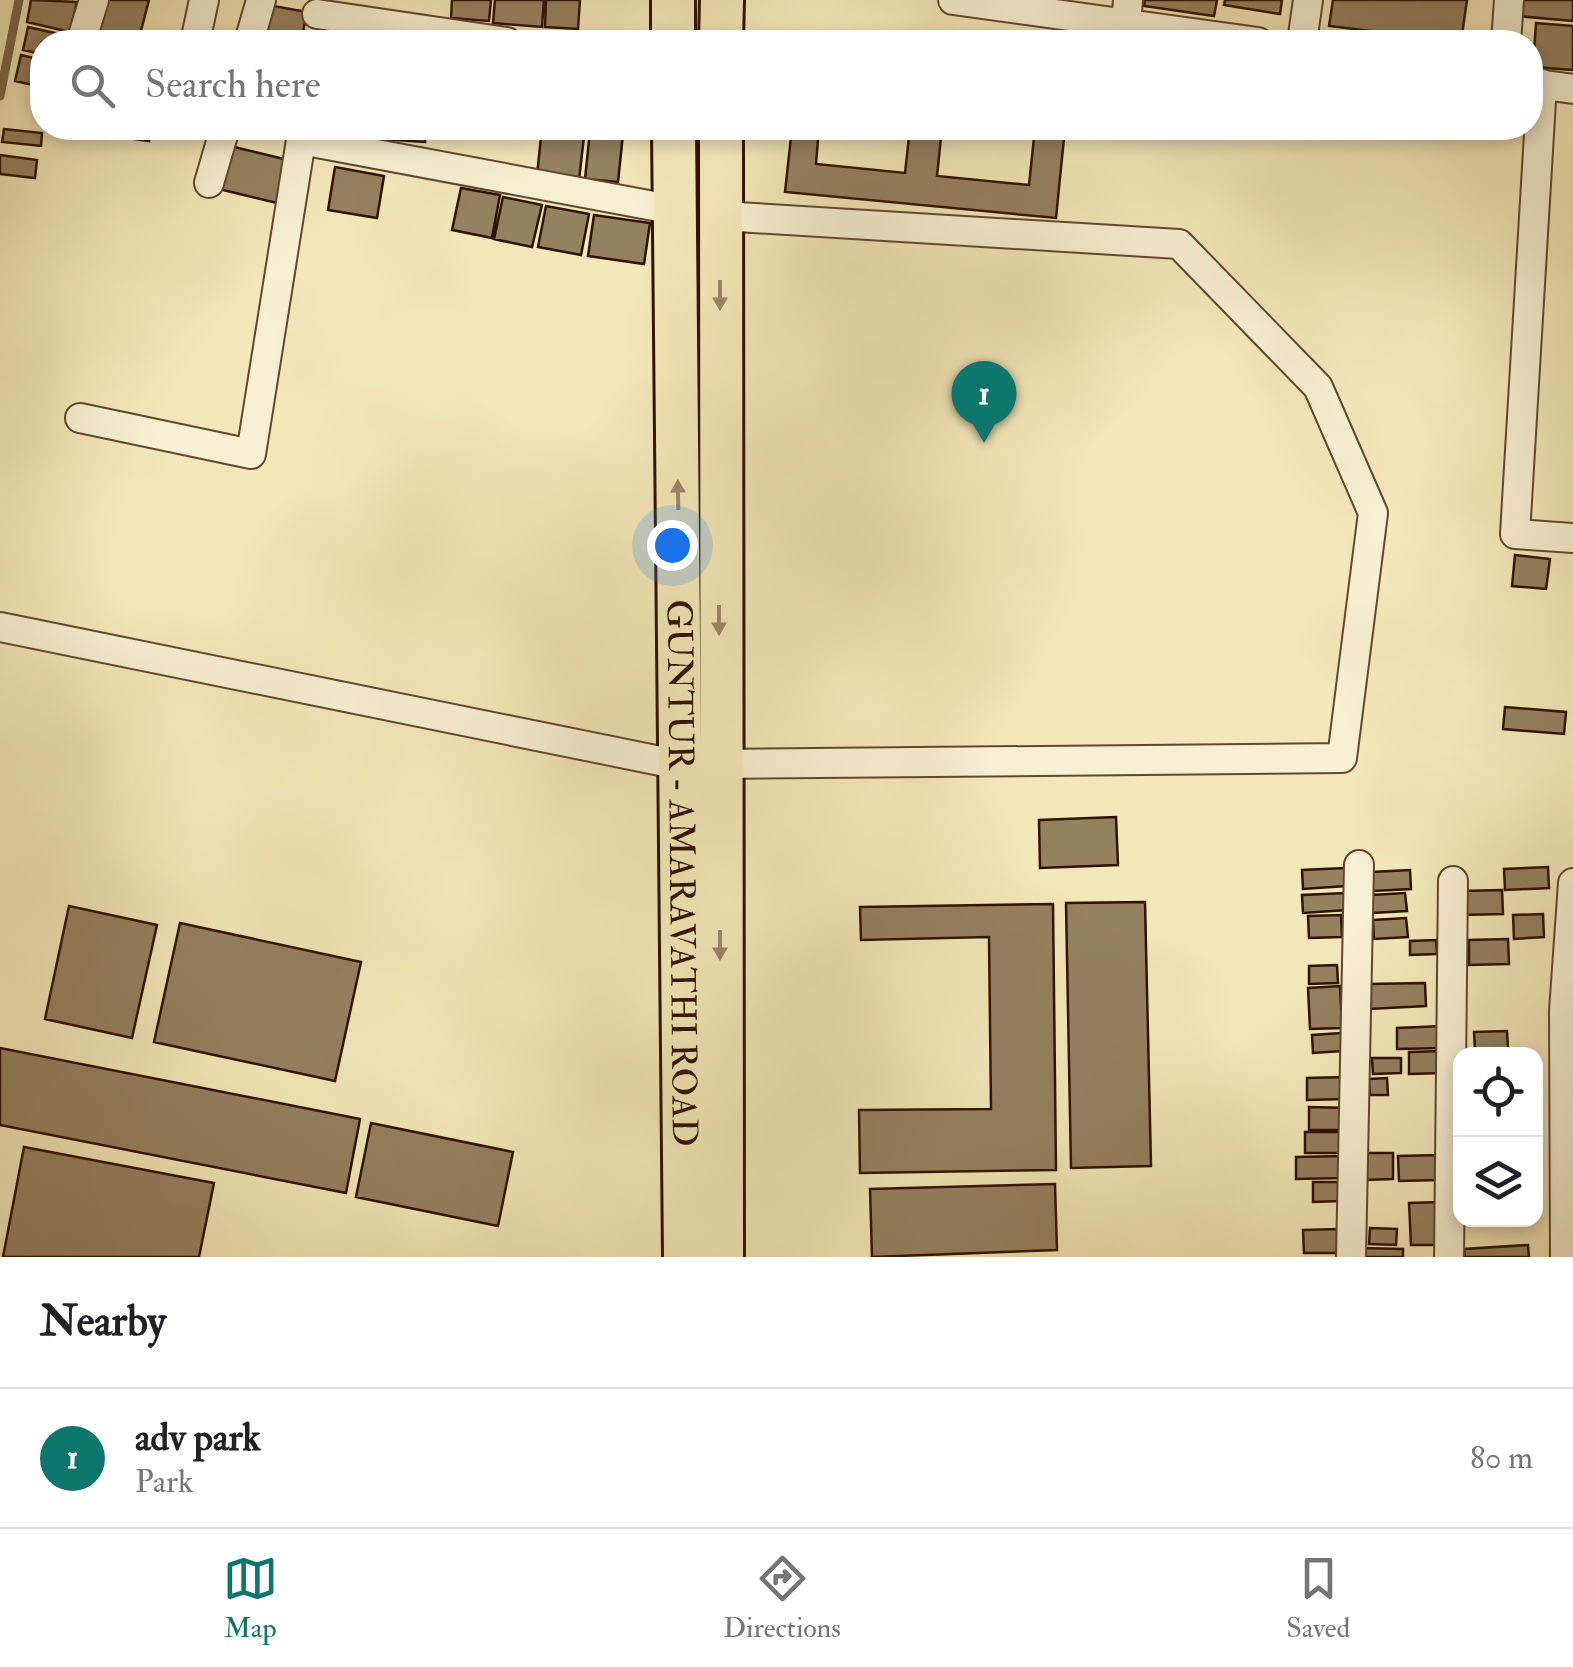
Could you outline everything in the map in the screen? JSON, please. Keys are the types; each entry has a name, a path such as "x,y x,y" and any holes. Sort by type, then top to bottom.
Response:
{"main road":[{"path":"673,0 673,30"},
{"path":"722,0 722,30"},
{"name":"GUNTUR - AMARAVATHI ROAD","path":"674,140 722,1257"},
{"name":"GUNTUR - AMARAVATHI ROAD","path":"685,1257 721,140"}],"street":[{"path":"85,30 94,0"},
{"path":"198,30 204,0"},
{"path":"252,30 261,0"},
{"path":"954,0 1127,13 1204,30"},
{"path":"1304,30 1308,0"},
{"path":"1507,30 1509,0"},
{"path":"318,14 426,30"},
{"path":"1543,84 1573,89"},
{"path":"209,183 222,140"},
{"path":"80,418 251,454 301,140 675,210"},
{"path":"1533,140 1515,534 1573,538"},
{"path":"0,627 700,764 1342,758 1373,513 1318,388 1179,244 721,216"},
{"path":"1352,1257 1359,865"},
{"path":"1449,1257 1452,881"},
{"path":"1565,1257 1573,883"}],"building":[{"path":"31,0 77,2 70,30 27,22"},
{"path":"103,0 149,0 141,30 94,30"},
{"path":"452,0 491,0 489,21 451,18"},
{"path":"495,0 544,0 542,27 493,23"},
{"path":"546,0 580,0 578,29 545,27"},
{"path":"1145,0 1217,0 1214,16 1144,6"},
{"path":"1225,0 1282,0 1280,14 1224,5"},
{"path":"1333,0 1467,0 1463,30 1362,30 1329,26"},
{"path":"1519,0 1573,0 1573,21 1517,16"},
{"path":"268,5 307,12 303,30 263,30"},
{"path":"1536,23 1573,26 1573,70 1543,68 1543,30 1536,30"},
{"path":"28,27 41,30 30,30 30,51 23,50"},
{"path":"21,55 30,57 30,84 15,81"},
{"path":"4,129 30,132 30,140 41,140 41,146 2,142"},
{"path":"541,140 584,140 579,180 537,175"},
{"path":"589,140 622,140 618,182 585,179"},
{"path":"791,140 818,140 816,164 905,173 909,140 941,140 937,176 1029,185 1034,140 1064,140 1056,218 785,192"},
{"path":"226,145 288,160 277,203 215,188"},
{"path":"0,155 37,160 35,178 0,174"},
{"path":"335,167 384,176 377,218 328,210"},
{"path":"461,188 500,195 492,238 452,230"},
{"path":"503,197 542,205 532,247 494,239"},
{"path":"546,206 589,214 581,255 538,247"},
{"path":"594,215 650,223 644,264 588,256"},
{"path":"1515,555 1550,559 1546,589 1512,586"},
{"path":"1505,707 1566,712 1564,734 1503,729"},
{"path":"1116,817 1118,865 1040,868 1039,820"},
{"path":"1548,867 1549,888 1505,890 1504,869"},
{"path":"1345,868 1346,886 1303,889 1302,870"},
{"path":"1410,870 1411,889 1373,891 1371,872"},
{"path":"1502,890 1503,914 1462,915 1461,891"},
{"path":"1346,893 1347,910 1303,913 1302,895"},
{"path":"1405,893 1407,911 1372,913 1371,895"},
{"path":"1145,902 1151,1166 1071,1168 1066,903"},
{"path":"1053,904 1056,1170 860,1173 859,1110 991,1109 989,937 861,940 860,907"},
{"path":"69,906 157,925 132,1038 45,1019"},
{"path":"1543,914 1544,937 1514,939 1513,915"},
{"path":"1341,915 1342,937 1309,938 1308,916"},
{"path":"1406,918 1408,937 1374,939 1373,920"},
{"path":"180,923 361,962 335,1081 154,1042"},
{"path":"1508,939 1509,964 1469,965 1469,940"},
{"path":"1436,940 1437,954 1410,955 1410,941"},
{"path":"1337,965 1338,983 1309,984 1309,966"},
{"path":"1425,983 1426,1006 1369,1009 1368,984"},
{"path":"1340,986 1342,1028 1310,1029 1308,988"},
{"path":"1442,1026 1443,1048 1397,1049 1397,1028"},
{"path":"1507,1031 1508,1047 1475,1047 1474,1032"},
{"path":"1341,1033 1342,1051 1313,1053 1312,1035"},
{"path":"0,1048 360,1119 346,1193 0,1125"},
{"path":"1443,1051 1444,1073 1409,1074 1409,1052"},
{"path":"1372,1058 1401,1058 1401,1073 1373,1074"},
{"path":"1346,1077 1347,1099 1307,1100 1307,1078"},
{"path":"1387,1078 1388,1095 1370,1095 1369,1079"},
{"path":"1309,1107 1348,1108 1347,1130 1309,1130"},
{"path":"371,1123 513,1152 498,1226 356,1197"},
{"path":"1305,1132 1348,1132 1348,1153 1305,1153"},
{"path":"24,1147 214,1183 199,1257 3,1257"},
{"path":"1365,1153 1393,1153 1393,1179 1365,1180"},
{"path":"1441,1155 1441,1180 1399,1181 1398,1156"},
{"path":"1343,1156 1343,1178 1296,1179 1296,1157"},
{"path":"1313,1182 1340,1182 1341,1201 1313,1202"},
{"path":"1055,1184 1057,1250 872,1257 870,1189"},
{"path":"1441,1202 1441,1245 1411,1245 1409,1203"},
{"path":"1370,1228 1397,1229 1396,1245 1369,1244"},
{"path":"1339,1229 1339,1253 1304,1253 1303,1230"},
{"path":"1528,1245 1529,1257 1465,1257 1464,1249"},
{"path":"1360,1248 1403,1249 1403,1257 1359,1257"}],"waterway":[{"path":"0,96 19,0"}],"place":[{"name":"adv park","path":"984,443"}]}
